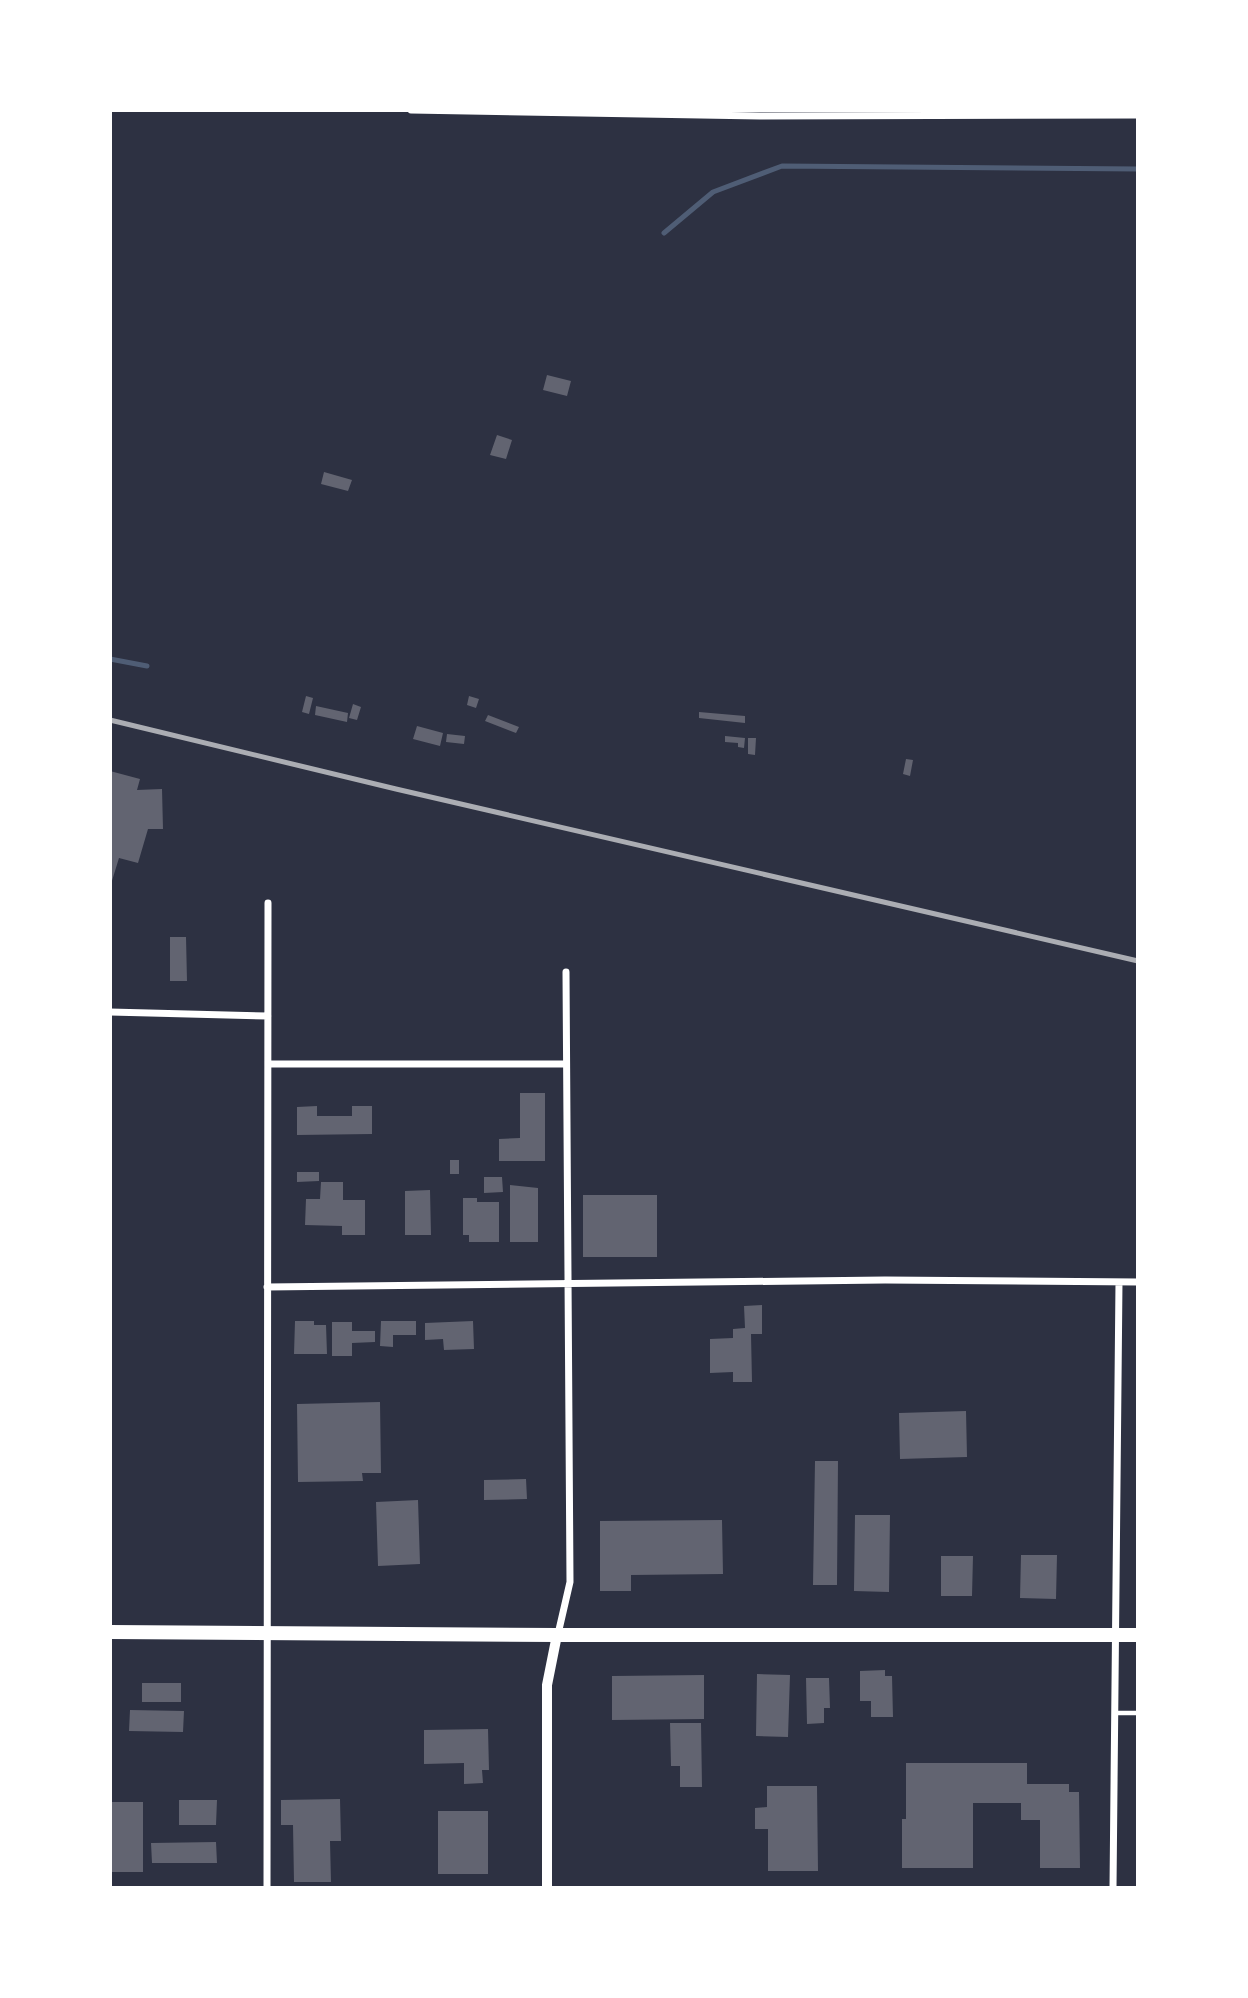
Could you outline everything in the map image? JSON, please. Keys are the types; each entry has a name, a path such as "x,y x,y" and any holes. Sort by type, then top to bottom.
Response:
{"highway":[{"path":"110,1632 1138,1635"}],"street":[{"path":"411,110 1138,115"},
{"path":"267,1888 268,903"},
{"path":"547,1888 547,1685 570,1582 566,972"},
{"path":"110,1012 268,1016"},
{"path":"268,1065 566,1064"},
{"path":"267,1287 885,1279 1138,1282"},
{"path":"1113,1888 1118,1282"}],"lane":[{"path":"1114,1713 1138,1713"}],"building":[{"path":"547,375 571,381 567,396 543,390"},
{"path":"497,435 512,440 506,459 490,455"},
{"path":"324,472 352,480 348,491 321,484"},
{"path":"306,696 313,698 309,714 302,712"},
{"path":"469,696 479,699 476,708 467,705"},
{"path":"353,704 361,707 357,720 349,718"},
{"path":"316,706 348,713 347,722 315,715"},
{"path":"699,712 745,716 745,723 699,718"},
{"path":"488,715 519,727 516,733 485,721"},
{"path":"417,726 443,733 440,746 413,739"},
{"path":"447,734 465,736 464,744 446,742"},
{"path":"725,736 745,738 744,748 738,747 738,743 725,742"},
{"path":"748,738 756,738 755,755 748,754"},
{"path":"906,759 913,760 910,776 903,774"},
{"path":"110,771 140,779 137,790 162,789 163,829 148,829 138,863 119,858 111,884"},
{"path":"170,937 186,937 187,981 170,981"},
{"path":"520,1093 545,1093 545,1161 499,1161 499,1139 520,1138"},
{"path":"317,1106 317,1116 352,1116 352,1106 372,1106 372,1134 297,1135 297,1107"},
{"path":"450,1160 459,1160 459,1174 450,1174"},
{"path":"297,1172 319,1172 319,1181 297,1182"},
{"path":"484,1177 502,1177 503,1192 484,1193"},
{"path":"321,1182 343,1182 343,1200 365,1200 365,1235 342,1235 342,1226 305,1225 306,1199 320,1199"},
{"path":"510,1185 538,1188 538,1242 510,1242"},
{"path":"430,1190 431,1235 405,1235 405,1191"},
{"path":"583,1195 657,1195 657,1257 583,1257"},
{"path":"463,1198 477,1198 477,1202 499,1202 499,1242 469,1242 469,1235 463,1235"},
{"path":"762,1305 762,1334 751,1334 752,1382 733,1382 733,1372 710,1373 710,1339 733,1338 733,1329 745,1328 744,1306"},
{"path":"295,1321 314,1321 314,1325 326,1325 327,1354 294,1354"},
{"path":"381,1321 416,1321 416,1335 393,1335 393,1347 380,1346"},
{"path":"473,1321 474,1349 444,1350 443,1339 425,1340 425,1323"},
{"path":"332,1322 352,1322 352,1331 375,1331 375,1342 352,1343 352,1356 332,1356"},
{"path":"380,1402 381,1473 362,1473 363,1481 298,1482 297,1404"},
{"path":"966,1411 967,1457 900,1459 899,1413"},
{"path":"815,1461 838,1461 837,1585 813,1585"},
{"path":"526,1479 527,1499 484,1500 484,1480"},
{"path":"418,1500 420,1564 378,1566 376,1502"},
{"path":"855,1515 890,1515 889,1592 854,1591"},
{"path":"722,1520 723,1574 631,1575 631,1591 600,1591 600,1521"},
{"path":"1021,1555 1057,1555 1056,1599 1020,1598"},
{"path":"941,1556 973,1556 972,1596 941,1596"},
{"path":"885,1670 885,1676 892,1676 893,1717 871,1717 871,1701 860,1701 860,1671"},
{"path":"757,1674 790,1675 788,1737 756,1736"},
{"path":"704,1675 704,1719 612,1720 612,1676"},
{"path":"806,1678 829,1678 830,1708 824,1708 824,1723 807,1724"},
{"path":"142,1683 181,1683 181,1702 142,1702"},
{"path":"130,1710 184,1711 183,1732 129,1731"},
{"path":"670,1723 701,1723 702,1787 680,1787 680,1766 671,1766"},
{"path":"488,1729 489,1770 482,1770 483,1783 464,1784 464,1763 424,1764 424,1730"},
{"path":"906,1763 1027,1763 1027,1784 1069,1784 1069,1792 1079,1792 1080,1868 1040,1868 1040,1820 1021,1820 1021,1803 973,1803 973,1868 902,1868 902,1819 906,1819"},
{"path":"767,1786 817,1786 818,1871 768,1871 768,1829 755,1829 755,1808 767,1807"},
{"path":"340,1799 341,1841 330,1841 331,1882 294,1882 293,1825 281,1825 281,1800"},
{"path":"179,1800 217,1800 216,1825 179,1825"},
{"path":"110,1802 143,1802 143,1872 110,1872"},
{"path":"438,1811 488,1811 488,1874 438,1874"},
{"path":"216,1842 217,1863 152,1863 151,1843"}],"waterway":[{"path":"664,233 713,192 782,166 1138,169"},
{"path":"110,659 147,666"}],"railway":[{"path":"110,720 1138,961"}]}
